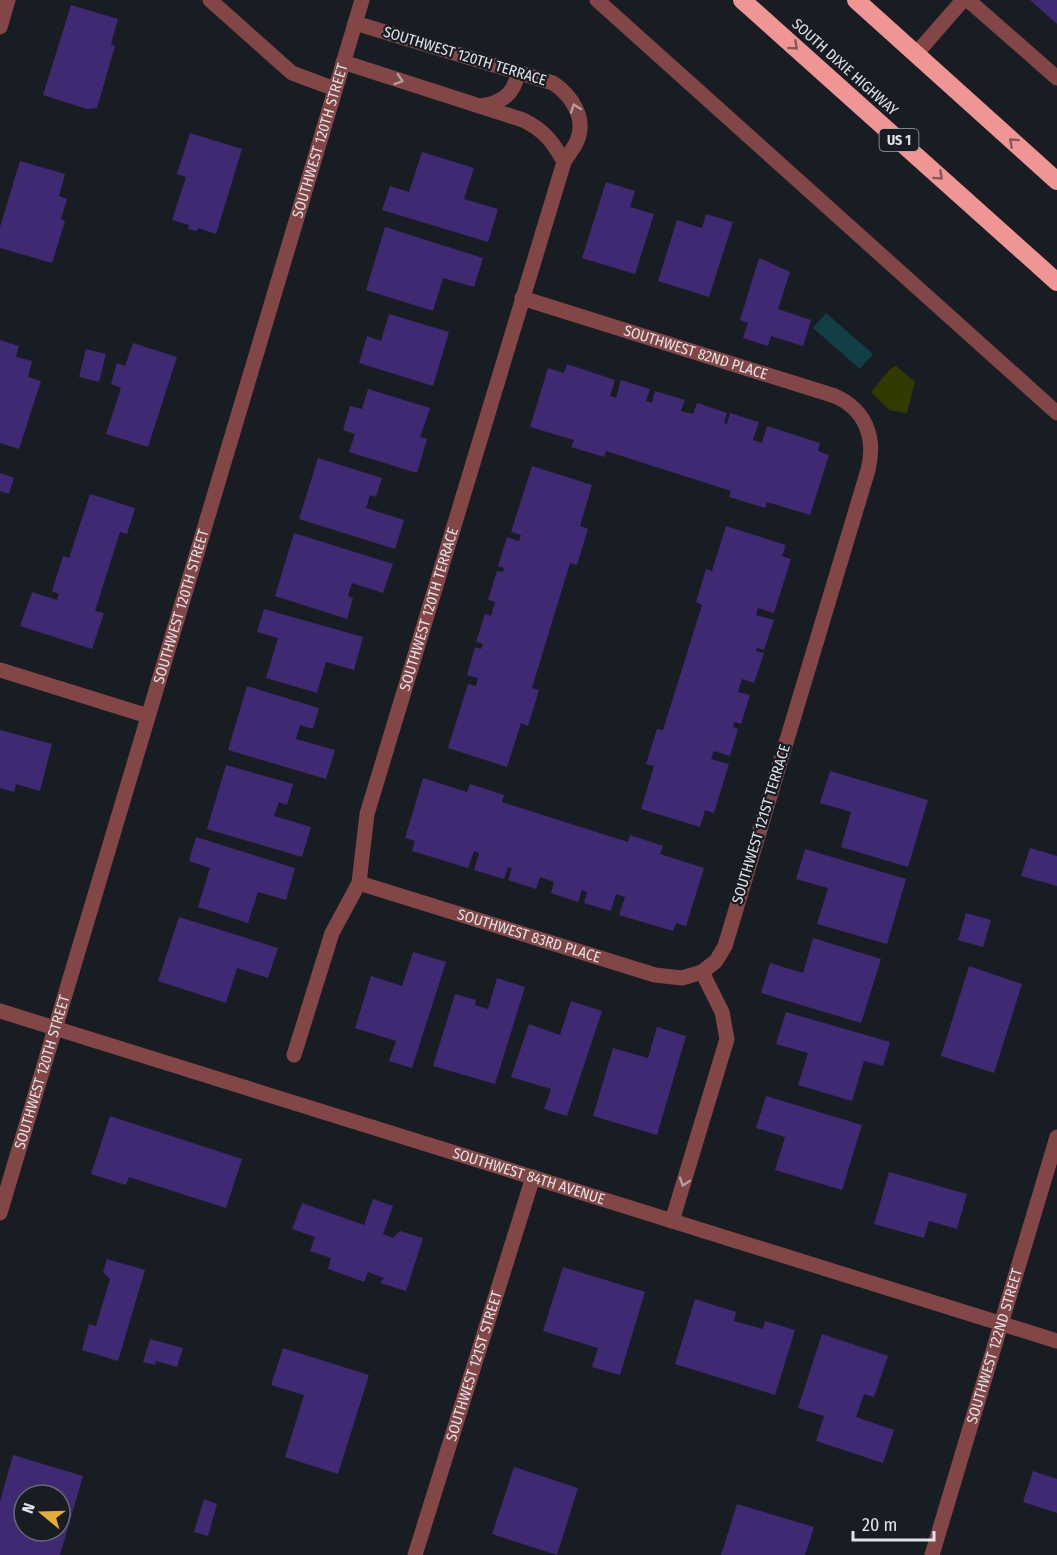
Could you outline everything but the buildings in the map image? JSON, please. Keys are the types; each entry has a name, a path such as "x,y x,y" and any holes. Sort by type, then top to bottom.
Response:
{"highway":[{"path":"856,0 1057,181"},
{"name":"SOUTH DIXIE HIGHWAY","path":"750,2 1057,282"}],"street":[{"path":"0,27 8,0"},
{"path":"210,0 292,73 335,89"},
{"name":"SOUTHWEST 120TH STREET","path":"0,1213 362,0"},
{"path":"597,0 1057,413"},
{"path":"916,54 963,0"},
{"path":"969,0 1057,78"},
{"name":"SOUTHWEST 120TH TERRACE","path":"294,1054 332,933 359,883 367,814 522,298 564,162 578,141 580,123 568,93 553,83 355,23"},
{"path":"343,62 539,128 551,140 564,162"},
{"path":"478,106 493,104 509,95 516,84 518,72"},
{"name":"SOUTHWEST 82ND PLACE","path":"522,298 835,396 849,404 861,416"},
{"name":"SOUTHWEST 121ST TERRACE","path":"702,972 716,961 725,946 868,470 870,436 861,416"},
{"path":"0,670 148,716"},
{"name":"SOUTHWEST 83RD PLACE","path":"359,883 655,975 682,978 702,972"},
{"path":"672,1221 727,1039 725,1020 702,972"},
{"name":"SOUTHWEST 84TH AVENUE","path":"0,1011 1057,1341"},
{"name":"SOUTHWEST 122ND STREET","path":"932,1555 999,1324 1057,1137"},
{"name":"SOUTHWEST 121ST STREET","path":"415,1555 533,1177"}],"green space":[{"path":"896,366 915,382 907,413 889,410 871,392 890,369"}],"water":[{"path":"826,313 873,354 860,369 813,328"}]}
